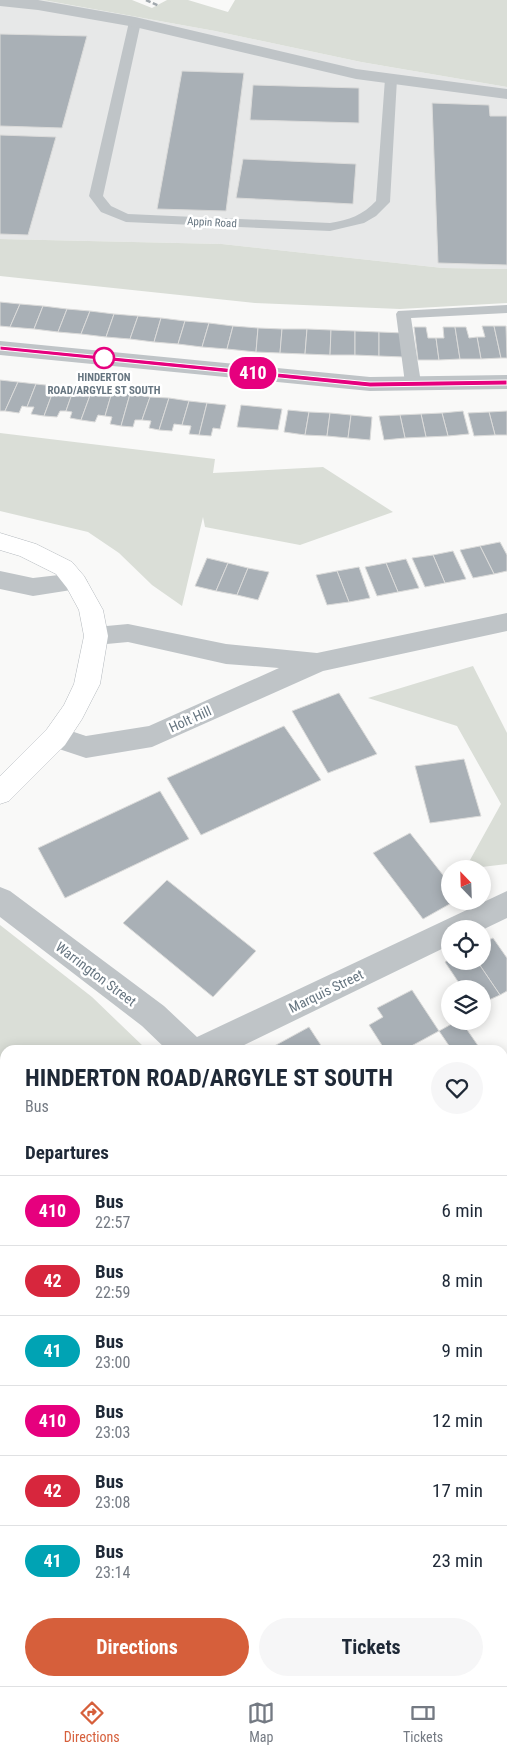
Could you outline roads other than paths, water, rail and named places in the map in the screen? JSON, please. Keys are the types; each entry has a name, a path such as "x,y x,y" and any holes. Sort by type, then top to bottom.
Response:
{"main road":[{"path":"0,541 28,550 64,568 76,582 91,610 96,636 87,684 73,712 56,737 0,793"}],"street":[{"path":"0,1 38,5 135,22 276,57 356,74 507,94"},
{"path":"0,348 370,384 507,382"},
{"path":"0,580 33,587 76,582"},
{"name":"Holt Hill","path":"56,737 86,747 152,736 318,662 507,622"},
{"name":"Holt Hill","path":"96,636 128,634 226,654 318,662"},
{"name":"Warrington Street","path":"0,900 153,1016 184,1045"},
{"path":"474,920 507,904"},
{"name":"Marquis Street","path":"212,1045 441,935"}],"lane":[{"name":"Appin Road","path":"135,22 96,196 106,209 126,218 330,227 356,223 372,214 383,202 391,79"},
{"path":"413,383 403,314 507,309"}],"railway":[{"path":"146,0 159,6"}],"place":[{"name":"HINDERTON ROAD/ARGYLE ST SOUTH","path":"104,358"}]}
